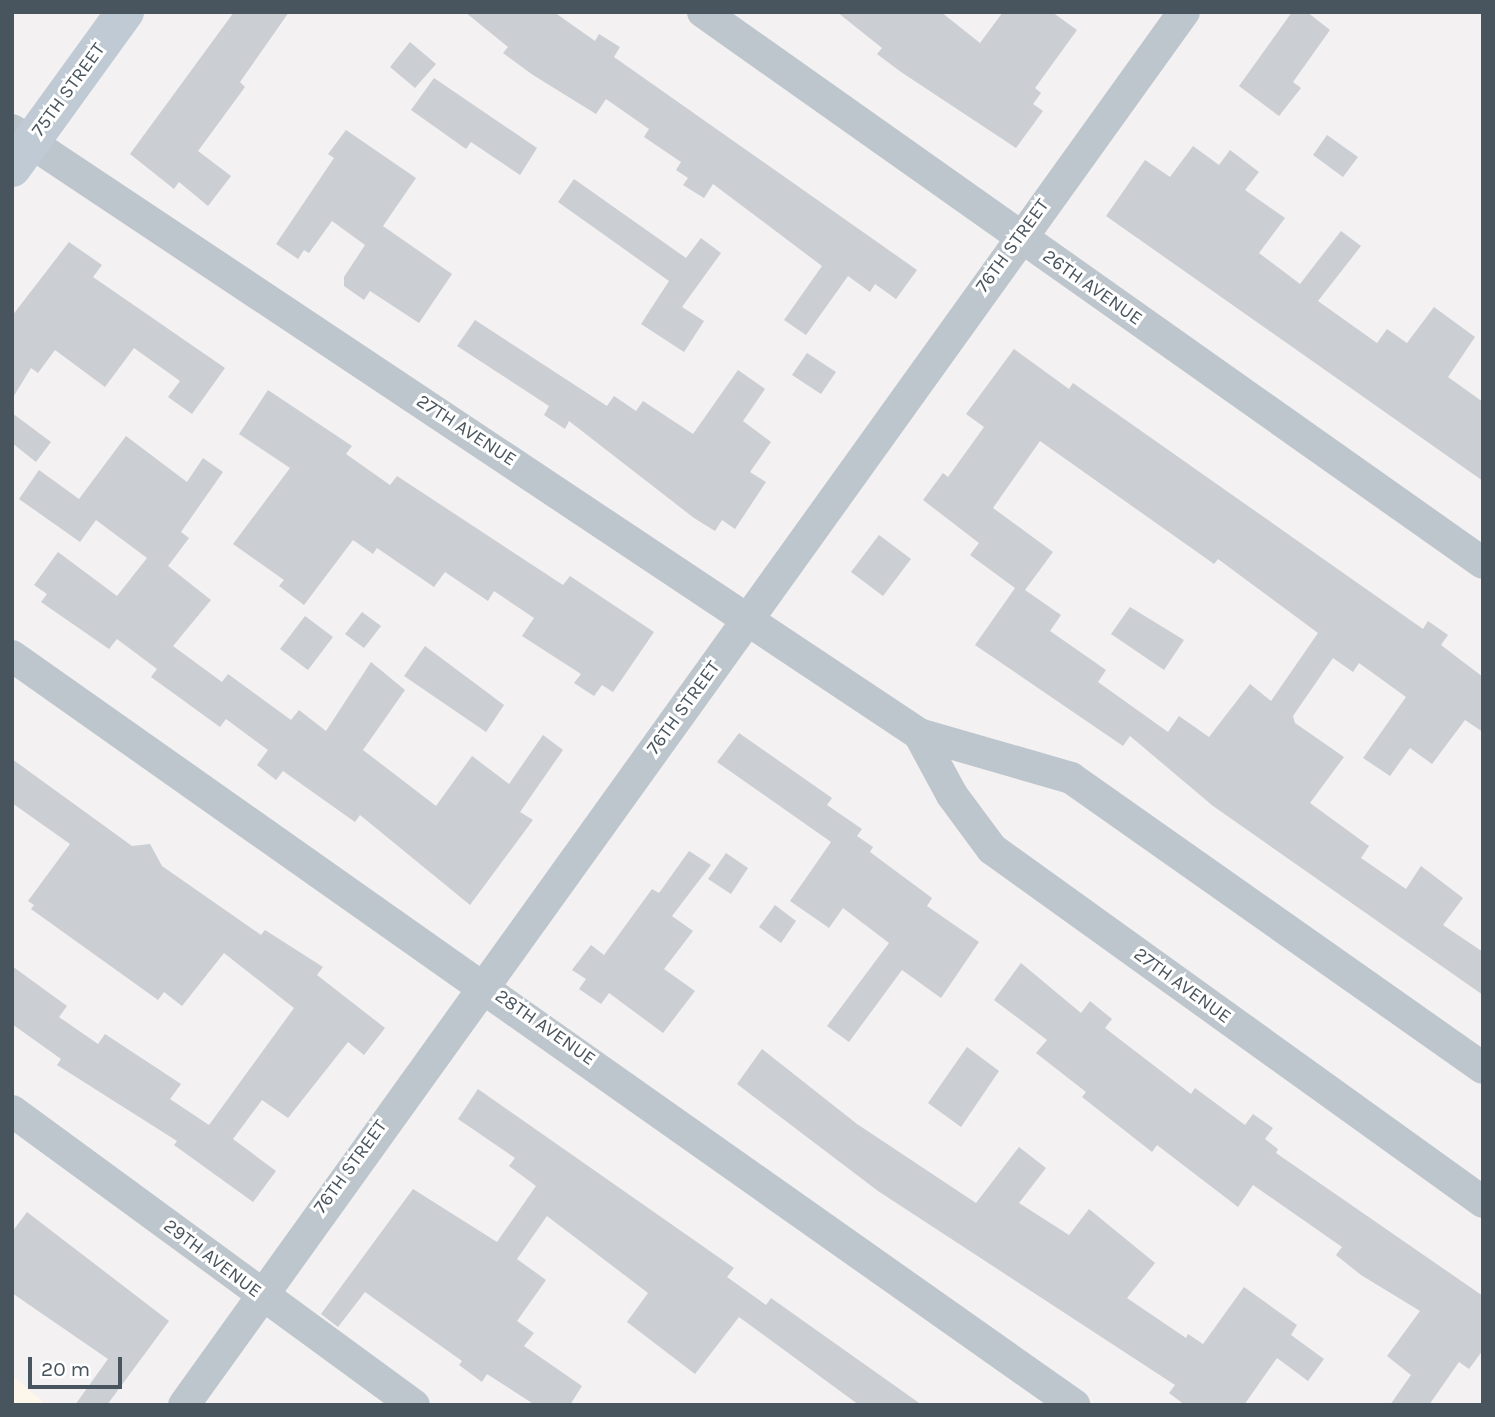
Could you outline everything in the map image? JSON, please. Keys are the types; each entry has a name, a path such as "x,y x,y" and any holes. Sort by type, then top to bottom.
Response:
{"street":[{"name":"75TH STREET","path":"18,147 125,12"},
{"name":"26TH AVENUE","path":"703,12 1483,563"},
{"name":"76TH STREET","path":"184,1405 259,1295 482,984 749,618 1019,237 1184,12"},
{"name":"27TH AVENUE","path":"18,147 749,618 919,734 1071,778 1483,1068"},
{"name":"28TH AVENUE","path":"12,656 482,984 1074,1405"},
{"name":"27TH AVENUE","path":"919,734 952,795 992,849 1483,1202"},
{"name":"29TH AVENUE","path":"12,1111 259,1295 414,1405"}],"shaded area":[{"path":"12,1375 47,1405 12,1405"}],"building":[{"path":"234,12 289,12 240,82 245,87 198,151 231,176 208,206 179,182 174,189 130,154"},
{"path":"465,12 554,12 595,41 599,34 620,47 614,57 917,270 896,299 875,284 870,292 848,276 806,335 784,320 822,266 713,184 704,198 683,185 688,178 676,170 681,162 644,137 649,129 606,99 596,114 533,75 503,53 508,47"},
{"path":"837,12 941,12 980,43 1003,12 1052,12 1077,30 1035,88 1041,93 1033,104 1043,111 1016,148 877,54 882,48"},
{"path":"1292,12 1307,12 1330,30 1293,82 1301,88 1279,116 1239,86"},
{"path":"410,42 436,64 415,88 390,67"},
{"path":"434,78 537,148 520,175 471,142 466,149 411,110"},
{"path":"346,130 416,178 383,226 452,274 419,323 370,291 364,300 344,286 344,277 365,245 332,221 309,253 304,250 298,259 276,244 334,158 328,154"},
{"path":"1327,135 1358,157 1343,177 1313,155"},
{"path":"1193,146 1219,165 1230,150 1259,172 1245,190 1285,218 1259,253 1300,284 1341,231 1361,246 1318,301 1377,343 1387,329 1407,343 1434,307 1475,337 1448,377 1483,402 1483,481 1106,216 1145,160 1170,177"},
{"path":"574,179 686,258 701,238 721,253 682,307 704,321 684,352 641,324 669,281 558,202"},
{"path":"69,242 102,265 93,277 225,368 192,414 168,397 180,381 134,348 105,387 55,350 38,373 31,368 12,399 12,316"},
{"path":"475,320 607,406 614,396 636,411 643,401 693,434 738,370 765,389 743,421 771,442 750,472 766,482 735,529 722,520 715,531 694,518 569,421 565,429 544,415 549,406 457,346"},
{"path":"1014,349 1069,389 1073,383 1423,629 1428,621 1448,635 1441,645 1483,677 1483,732 1465,720 1432,764 1410,748 1390,776 1363,758 1406,697 1359,663 1353,672 1333,658 1293,716 1295,723 1344,757 1310,803 1369,846 1361,858 1406,889 1421,866 1463,898 1443,925 1483,952 1483,995 1213,806 1130,736 1123,746 975,645 1015,588 970,555 979,543 923,500 943,473 948,477 984,427 966,414","holes":["1040,441 1214,564 1218,559 1318,633 1271,701 1250,684 1209,737 1179,716 1168,732 1098,682 1106,670 1050,631 1061,615 1025,590 1053,552 993,508"]},
{"path":"807,353 836,372 821,394 792,375"},
{"path":"268,390 352,446 346,454 390,485 397,476 563,585 570,576 654,632 613,692 602,685 594,696 574,683 581,674 522,636 534,618 494,591 488,601 445,572 434,587 377,548 373,554 353,540 304,605 279,586 284,580 233,544 290,468 239,434"},
{"path":"12,413 51,442 36,462 12,443"},
{"path":"126,436 187,482 203,458 223,472 181,532 189,538 168,566 211,600 173,646 222,682 228,674 291,720 299,710 326,731 371,662 405,690 363,750 436,806 472,756 509,784 543,735 563,750 520,812 533,820 470,905 360,815 355,822 283,771 276,780 257,765 268,750 226,719 220,727 151,677 157,669 117,639 109,649 41,602 47,594 34,585 58,552 117,596 147,558 96,520 80,542 19,499 39,470 79,499"},
{"path":"879,535 911,559 883,596 851,572"},
{"path":"1130,607 1184,640 1164,670 1111,634"},
{"path":"362,612 381,626 364,648 345,634"},
{"path":"305,616 333,637 308,670 280,649"},
{"path":"425,646 504,705 486,732 404,676"},
{"path":"739,733 832,798 827,805 862,829 857,836 873,847 870,852 932,898 927,906 979,942 941,998 902,970 849,1042 827,1026 889,943 843,908 829,928 790,901 831,842 717,762"},
{"path":"12,759 132,846 150,844 162,866 261,935 265,930 323,967 317,975 385,1028 364,1055 348,1042 288,1118 262,1100 233,1139 276,1171 253,1202 174,1145 177,1141 57,1065 61,1059 12,1024 12,966 67,1006 59,1017 98,1044 105,1034 181,1084 170,1099 209,1125 294,1008 224,953 182,1006 164,992 158,1000 31,909 34,905 28,901 70,844 12,803"},
{"path":"689,851 711,865 672,916 693,931 664,969 695,991 663,1033 609,993 601,1004 579,989 586,979 572,970 591,945 604,955 652,889 659,893"},
{"path":"726,853 748,868 731,894 708,879"},
{"path":"775,905 796,921 781,943 759,927"},
{"path":"1021,963 1081,1013 1090,1001 1112,1019 1105,1028 1191,1094 1195,1088 1245,1125 1253,1114 1273,1128 1265,1139 1278,1149 1276,1153 1483,1296 1483,1350 1469,1369 1459,1362 1429,1405 1390,1405 1411,1375 1387,1356 1420,1311 1361,1275 1336,1255 1342,1247 1253,1185 1238,1207 1157,1145 1152,1152 1082,1097 1086,1092 1036,1053 1047,1040 994,1000"},
{"path":"967,1047 999,1071 961,1127 928,1103"},
{"path":"762,1049 857,1124 976,1203 1019,1147 1046,1168 1019,1203 1069,1235 1089,1209 1155,1263 1127,1298 1186,1338 1188,1334 1203,1344 1244,1287 1297,1325 1291,1335 1324,1359 1308,1381 1277,1358 1244,1405 1185,1405 1169,1393 1175,1385 878,1191 737,1084"},
{"path":"478,1089 734,1268 727,1277 766,1305 771,1298 922,1405 859,1405 739,1317 695,1374 627,1322 648,1293 547,1216 517,1259 546,1280 517,1321 534,1333 524,1346 582,1386 570,1405 535,1405 487,1374 482,1382 459,1365 462,1361 365,1292 338,1327 321,1314 413,1189 497,1242 536,1186 509,1166 515,1158 458,1119"},
{"path":"27,1212 169,1321 107,1405 75,1405 108,1359 12,1293 12,1232"}]}
